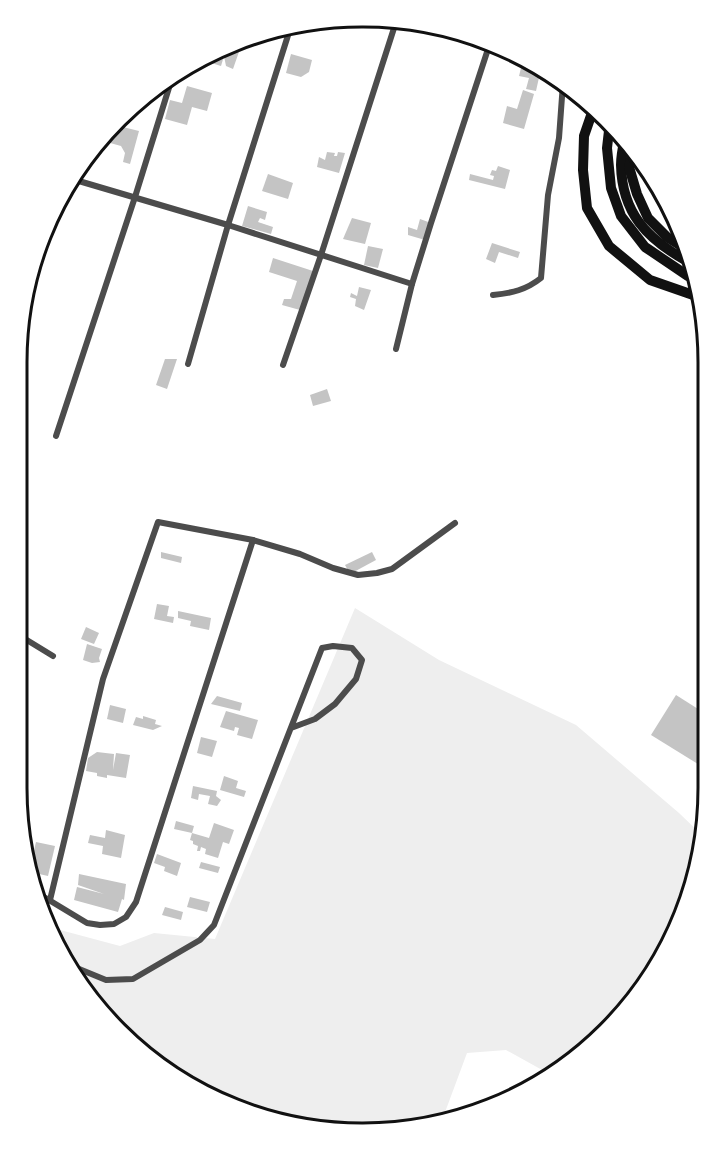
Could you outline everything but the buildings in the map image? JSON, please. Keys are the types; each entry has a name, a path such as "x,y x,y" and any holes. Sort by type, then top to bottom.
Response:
{"main road":[{"path":"591,116 584,136 583,170 587,208 609,246 650,280 691,294"},
{"path":"609,135 610,188 621,216 645,247 686,274"},
{"path":"623,151 621,163 623,191 634,215 648,234 681,258"},
{"path":"631,160 629,167 637,194 648,218 675,242"}],"street":[{"path":"283,365 394,29"},
{"path":"188,364 228,225 288,35"},
{"path":"396,349 430,223 487,52"},
{"path":"56,436 169,89"},
{"path":"493,295 515,293 531,286 541,278 548,195 559,138 562,93"},
{"path":"81,181 228,225 412,284"},
{"path":"50,900 103,679 158,522 253,540 300,554 333,568 358,574 392,569 455,524"},
{"path":"46,898 87,923 100,925 114,924 126,917 136,902 253,540"},
{"path":"27,640 53,656"},
{"path":"82,970 106,981 133,979 200,940 214,925 322,648 333,646 352,648 362,660 356,679 335,704 315,719 291,729"}],"shaded area":[{"path":"355,608 439,660 576,725 695,829 687,874 672,916 653,955 615,1009 584,1040 542,1070 506,1050 467,1053 445,1113 428,1117 362,1123 319,1120 276,1112 214,1088 158,1054 125,1025 96,992 72,955 59,930 120,946 154,933 215,939"}]}
